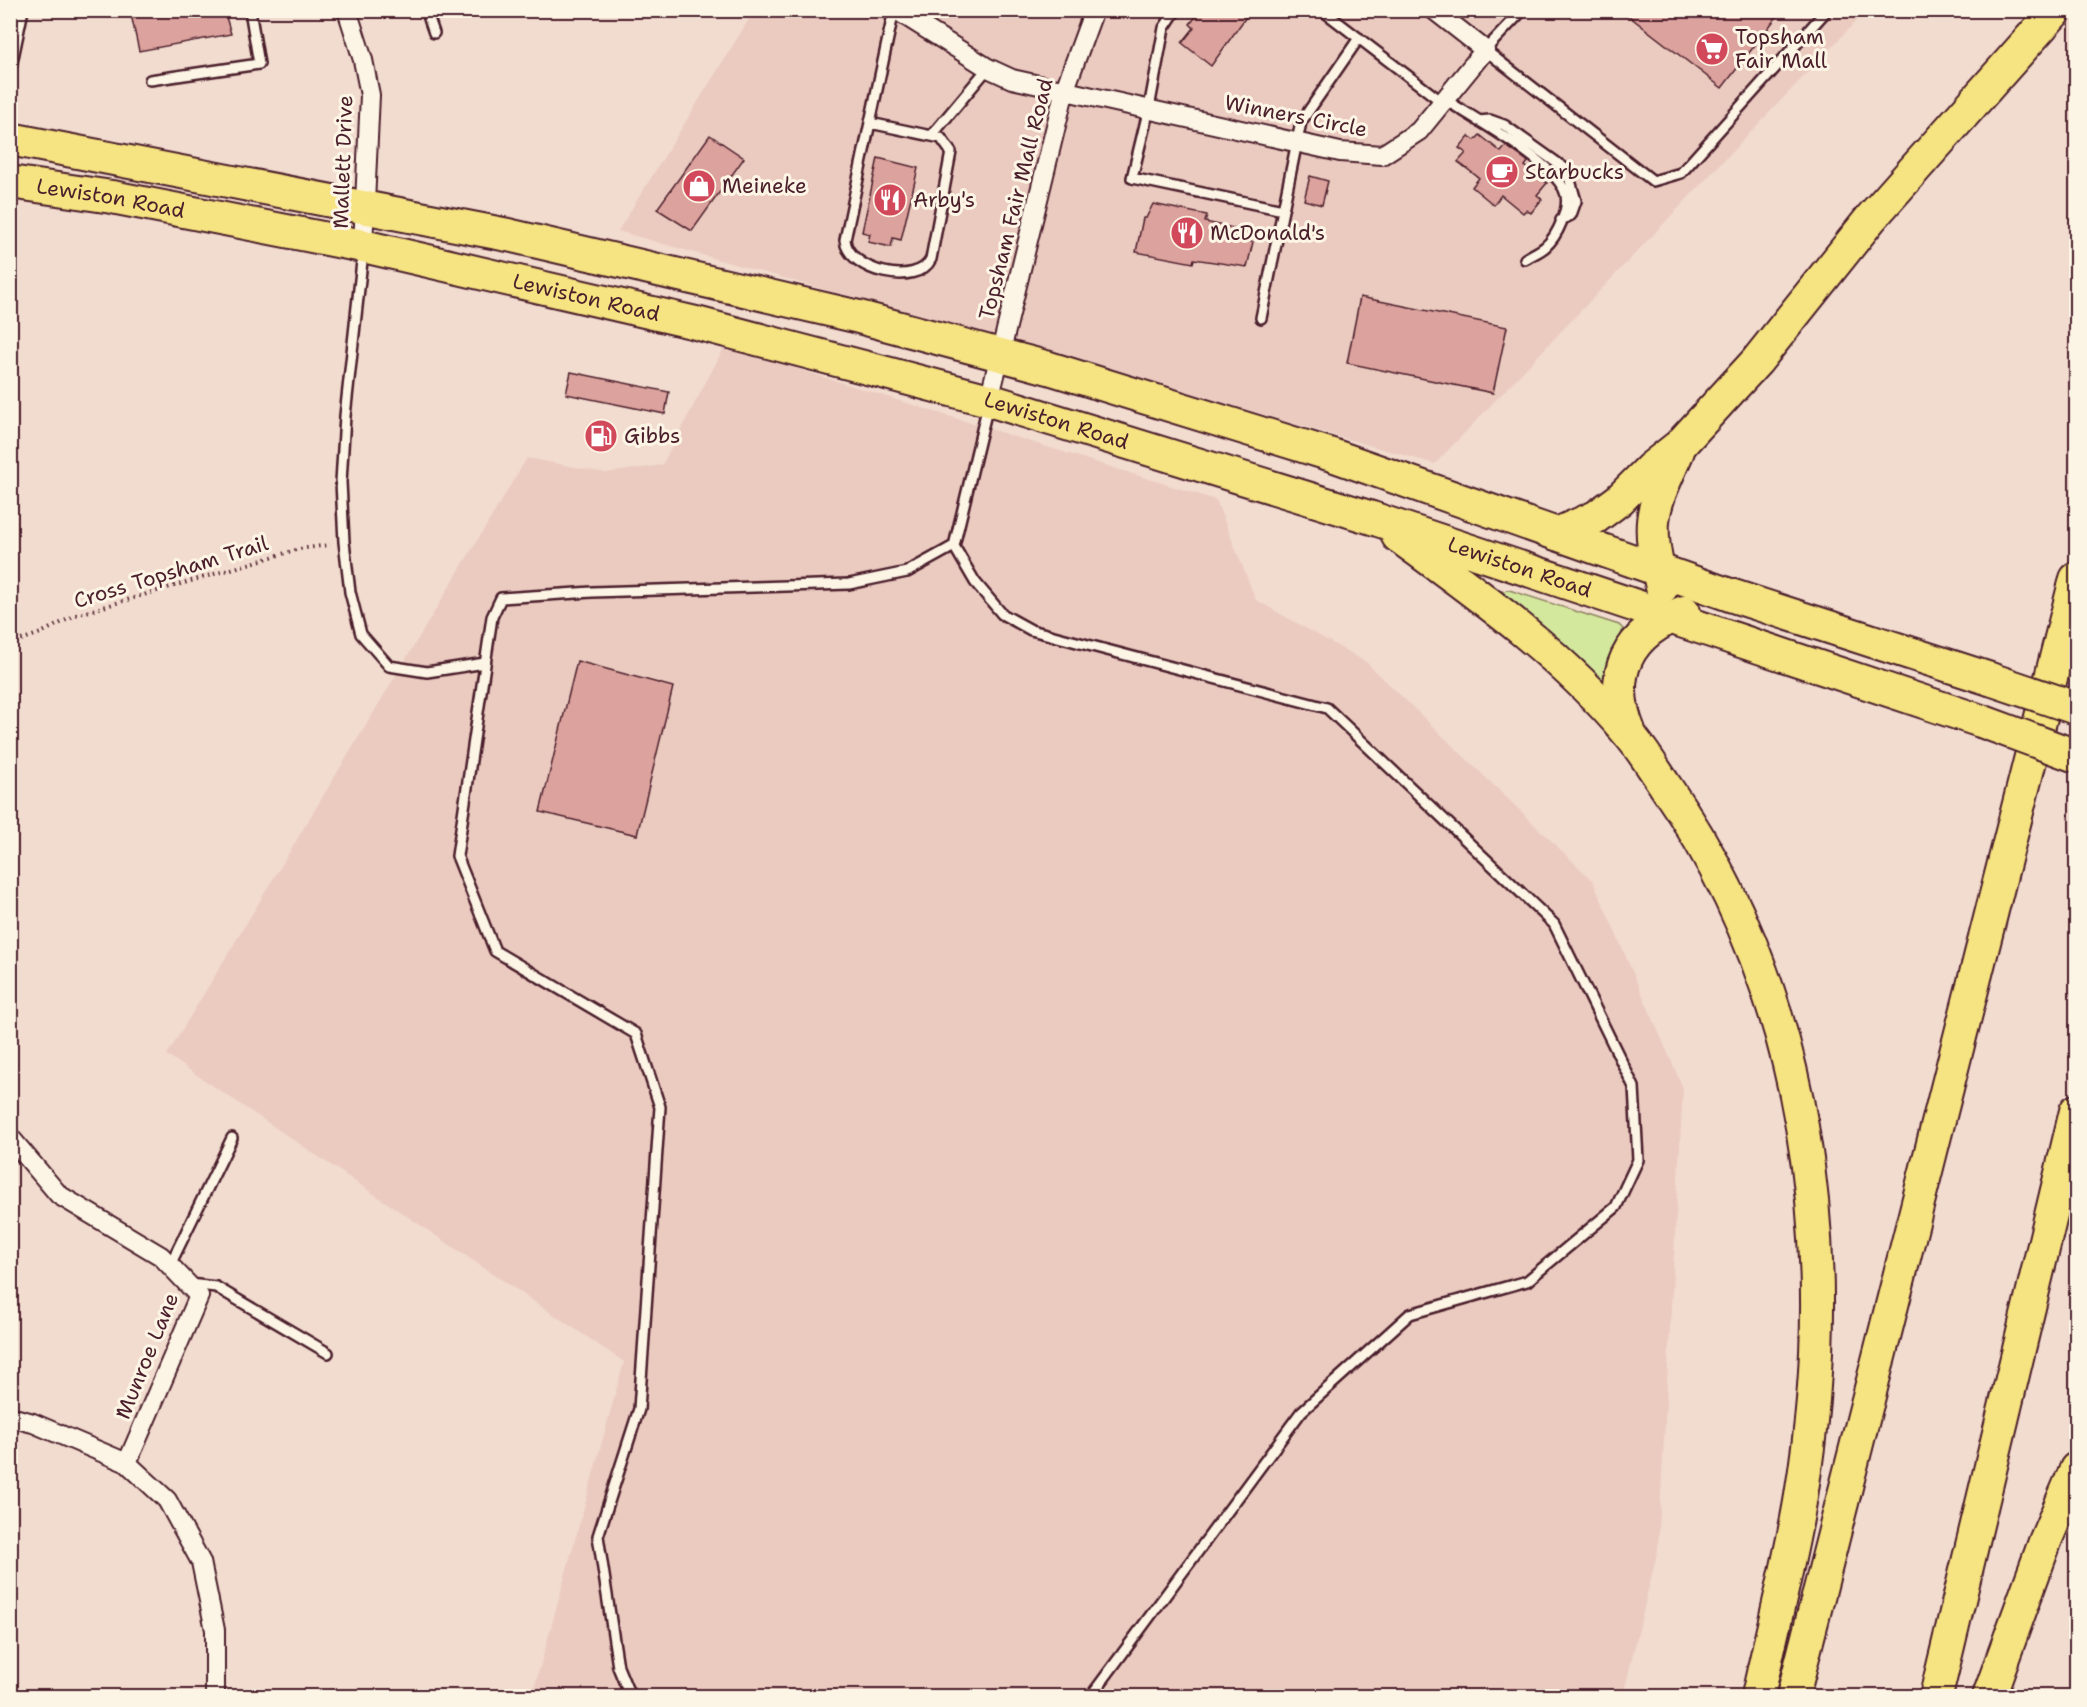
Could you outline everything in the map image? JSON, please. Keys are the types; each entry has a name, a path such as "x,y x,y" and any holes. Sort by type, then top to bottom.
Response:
{"highway":[{"path":"1557,534 1596,517 1619,500 1651,468 1680,445 1756,361 1871,218 2056,10"},
{"name":"Lewiston Road","path":"10,139 508,235 848,314 1049,368 1332,455 1658,571 2076,708"},
{"name":"Lewiston Road","path":"10,182 112,196 363,246 696,323 989,400 1372,518 2076,756"},
{"path":"1670,617 1650,530 1653,510 1680,445"},
{"path":"1372,518 1514,623 1573,676 1630,735 1700,838 1743,922 1768,987 1786,1049 1803,1137 1815,1253 1815,1338 1801,1496 1758,1696"},
{"path":"1793,1696 2076,579"},
{"path":"1630,735 1619,695 1623,669 1642,635 1650,627 1670,617 1730,595"},
{"path":"1936,1696 2076,1112"},
{"path":"1989,1696 2046,1539 2076,1469"}],"street":[{"name":"Mallett Drive","path":"347,10 363,60 370,95 363,246"},
{"name":"Winners Circle","path":"895,10 988,68 1012,79 1340,152 1382,155 1419,131 1485,50"},
{"name":"Topsham Fair Mall Road","path":"989,400 1065,89 1094,10"},
{"path":"1434,10 1485,50"},
{"name":"Munroe Lane","path":"10,1137 59,1195 161,1256 199,1296 127,1463"},
{"path":"10,1417 33,1423 127,1463 167,1500 201,1562 215,1630 215,1696"}],"lane":[{"path":"10,72 23,10"},
{"path":"150,80 259,64 250,10"},
{"path":"426,10 434,33"},
{"path":"870,123 932,135 948,144 951,152 931,259 928,266 915,273 887,271 859,263 846,248 870,123 895,10"},
{"path":"1176,10 1164,28 1149,108 1132,178 1283,210"},
{"path":"1322,10 1443,101 1477,121 1556,176 1566,198 1561,220 1546,246 1525,260"},
{"path":"1523,10 1485,50 1653,181 1681,173 1827,10"},
{"path":"1261,318 1298,142 1300,122 1359,38"},
{"path":"932,135 988,68"},
{"path":"363,246 345,416 341,482 344,542 351,600 361,634 389,666 427,672 485,663"},
{"path":"989,400 954,546 975,582 1002,614 1031,630 1327,708 1554,924 1634,1087 1638,1160 1616,1207 1527,1281 1410,1314 1301,1412 1091,1696"},
{"path":"630,1696 618,1667 598,1536 639,1409 660,1107 636,1034 495,951 457,856 492,617 501,598 849,584 907,572 954,546"},
{"path":"170,1265 232,1138"},
{"path":"187,1284 216,1287 328,1353"}],"path":[{"name":"Cross Topsham Trail","path":"10,644 40,633 76,615 299,549 344,542"}],"shaded area":[{"name":"Topsham Fair Mall","path":"754,11 1866,11 1435,464 618,231"},
{"path":"725,346 1216,500 1256,600 1366,662 1593,881 1683,1088 1658,1549 1623,1696 532,1696 624,1362 167,1055 527,458 606,473 662,465"}],"green space":[{"path":"1509,590 1619,625 1623,629 1613,658 1607,690 1561,643 1505,597 1502,591"}],"building":[{"path":"130,10 224,10 231,34 139,51"},
{"path":"1201,10 1251,10 1211,66 1182,43 1194,28 1190,24"},
{"name":"Topsham Fair Mall","path":"1621,10 1782,10 1722,88"},
{"name":"Meineke","path":"710,135 744,158 692,231 657,209"},
{"name":"Starbucks","path":"1480,135 1501,152 1506,146 1526,160 1528,162 1525,166 1547,183 1537,195 1542,199 1531,213 1526,210 1523,213 1501,195 1494,205 1472,187 1479,178 1458,162 1466,153 1459,148 1469,136 1475,140"},
{"name":"Arby's","path":"878,158 918,168 901,240 893,238 891,247 868,242 870,234 862,232"},
{"path":"1310,176 1328,181 1322,205 1304,200"},
{"name":"McDonald's","path":"1153,204 1207,215 1205,222 1234,228 1233,237 1253,242 1247,267 1194,259 1193,263 1136,252 1143,218 1146,218"},
{"path":"1360,297 1507,327 1493,393 1347,363"},
{"path":"571,372 669,392 665,414 566,394"},
{"path":"577,661 673,687 637,835 540,812"}],"place":[{"name":"Topsham Fair Mall","path":"1712,49"},
{"name":"Starbucks","path":"1502,172"},
{"name":"Meineke","path":"699,186"},
{"name":"Arby's","path":"890,200"},
{"name":"McDonald's","path":"1187,233"},
{"name":"Gibbs","path":"601,436"}]}
